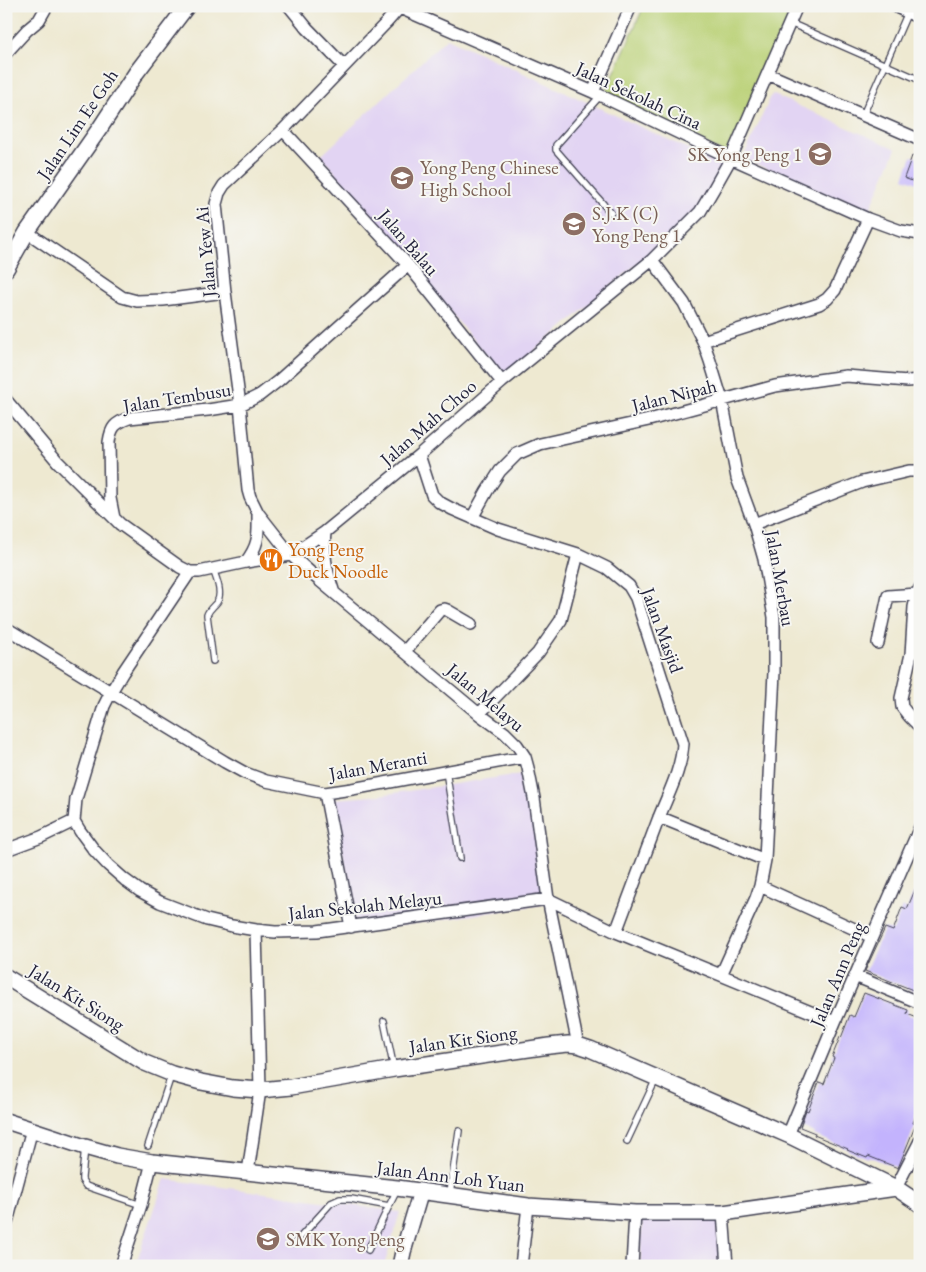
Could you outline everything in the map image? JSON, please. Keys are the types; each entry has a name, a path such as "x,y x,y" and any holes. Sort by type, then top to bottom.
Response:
{"street":[{"path":"6,53 39,20 47,6"},
{"name":"Jalan Lim Ee Goh","path":"6,269 27,232 136,73 187,6"},
{"path":"289,6 307,28 344,66"},
{"path":"596,94 631,6"},
{"name":"Jalan Mah Choo","path":"190,572 199,572 291,554 325,532 419,455 502,382 652,260 700,212 731,158 797,6"},
{"name":"Jalan Yew Ai","path":"291,554 258,513 248,490 240,405 216,204 219,193 224,185 283,130 400,7"},
{"name":"Jalan Sekolah Cina","path":"400,7 596,94 731,158 868,219 920,234"},
{"path":"768,74 920,140"},
{"name":"Jalan Balau","path":"283,130 408,265 502,382"},
{"path":"703,341 819,304 827,299 835,290 868,219"},
{"path":"27,232 122,297 137,301 163,300 225,292"},
{"name":"Jalan Merbau","path":"652,260 684,303 703,341 710,361 722,400 737,478 754,524 764,559 774,617 774,672 765,860 756,898 721,975"},
{"name":"Jalan Tembusu","path":"114,518 110,498 109,442 110,433 114,426 120,421 129,418 240,405 260,396 408,265"},
{"name":"Jalan Nipah","path":"472,518 500,471 517,454 540,444 649,420 774,386 846,376 908,381 920,380"},
{"path":"6,400 58,462 120,524 180,567 190,572 111,692 104,706 76,800 74,821 41,837 6,850"},
{"name":"Jalan Masjid","path":"419,455 432,495 439,502 498,529 578,554 607,568 629,586 636,598 683,744 678,773 659,817 616,932"},
{"path":"754,524 862,482 909,471 920,471"},
{"path":"246,562 254,552 257,543 258,513"},
{"path":"325,532 324,557 334,592"},
{"name":"Jalan Melayu","path":"291,554 479,714 505,733 525,756 534,798 548,899 578,1045"},
{"path":"479,714 538,653 561,620 578,554"},
{"path":"878,643 888,596 918,591 912,621 911,654 901,698 902,707 920,727"},
{"path":"405,651 440,610 444,608 471,624"},
{"name":"Jalan Meranti","path":"6,628 225,762 245,773 266,781 325,793 525,756"},
{"path":"325,793 351,927"},
{"path":"659,817 765,860"},
{"name":"Jalan Sekolah Melayu","path":"74,821 86,840 108,865 140,891 160,902 207,920 256,930 274,932 317,931 548,899"},
{"name":"Jalan Ann Peng","path":"788,1135 854,976 920,827"},
{"path":"760,886 872,937"},
{"path":"548,899 616,932 835,1022"},
{"path":"248,1172 260,1090 256,930"},
{"path":"854,976 920,1003"},
{"name":"Jalan Kit Siong","path":"6,977 145,1063 172,1074 233,1088 260,1090 291,1087 394,1069 549,1046 578,1045 788,1135 896,1188 920,1204"},
{"name":"Jalan Ann Loh Yuan","path":"6,1121 117,1156 152,1162 398,1188 528,1206 635,1213 723,1213 896,1188"},
{"path":"6,1226 32,1129"},
{"path":"896,1188 920,1141"},
{"path":"121,1266 141,1205 152,1162"},
{"path":"400,1266 420,1191"},
{"path":"521,1266 528,1206"},
{"path":"632,1266 635,1213"},
{"path":"723,1213 727,1266"}],"lane":[{"path":"863,115 909,11"},
{"path":"790,23 920,80"},
{"path":"596,94 558,142 556,150 611,213"},
{"path":"213,569 220,594 219,599 209,610 207,616 213,661"},
{"path":"446,771 460,858"},
{"path":"384,1021 394,1069"},
{"path":"148,1146 172,1074"},
{"path":"627,1141 656,1078"},
{"path":"450,1195 459,1131"},
{"path":"85,1147 82,1177 86,1186 141,1205"},
{"path":"368,1250 398,1188"},
{"path":"295,1243 331,1203 340,1199 351,1199 389,1206"}],"shaded area":[{"name":"S.J.K (C) Yong Peng 1","path":"447,38 726,166 696,214 504,377 321,156"},
{"name":"SK Yong Peng 1","path":"772,94 896,149 868,214 743,158"},
{"path":"521,774 531,796 547,904 357,932 333,799 374,796"},
{"name":"SMK Yong Peng","path":"165,1179 400,1212 384,1266 135,1266"},
{"path":"642,1218 724,1219 728,1266 640,1266"}],"green space":[{"path":"644,6 799,6 732,156 603,98"}],"building":[{"path":"912,156 920,158 920,184 904,178"},
{"path":"920,878 920,987 918,992 865,971 885,928 893,931 902,907 907,909"},
{"path":"864,993 908,1010 907,1014 920,1019 920,1105 913,1123 916,1124 898,1168 847,1150 800,1127 819,1082 824,1084 834,1058 832,1057 850,1015 854,1017"}],"place":[{"name":"SK Yong Peng 1","path":"820,154"},
{"name":"Yong Peng Chinese High School","path":"402,178"},
{"name":"S.J.K (C) Yong Peng 1","path":"574,224"},
{"name":"Yong Peng Duck Noodle","path":"271,560"},
{"name":"SMK Yong Peng","path":"268,1239"}]}
